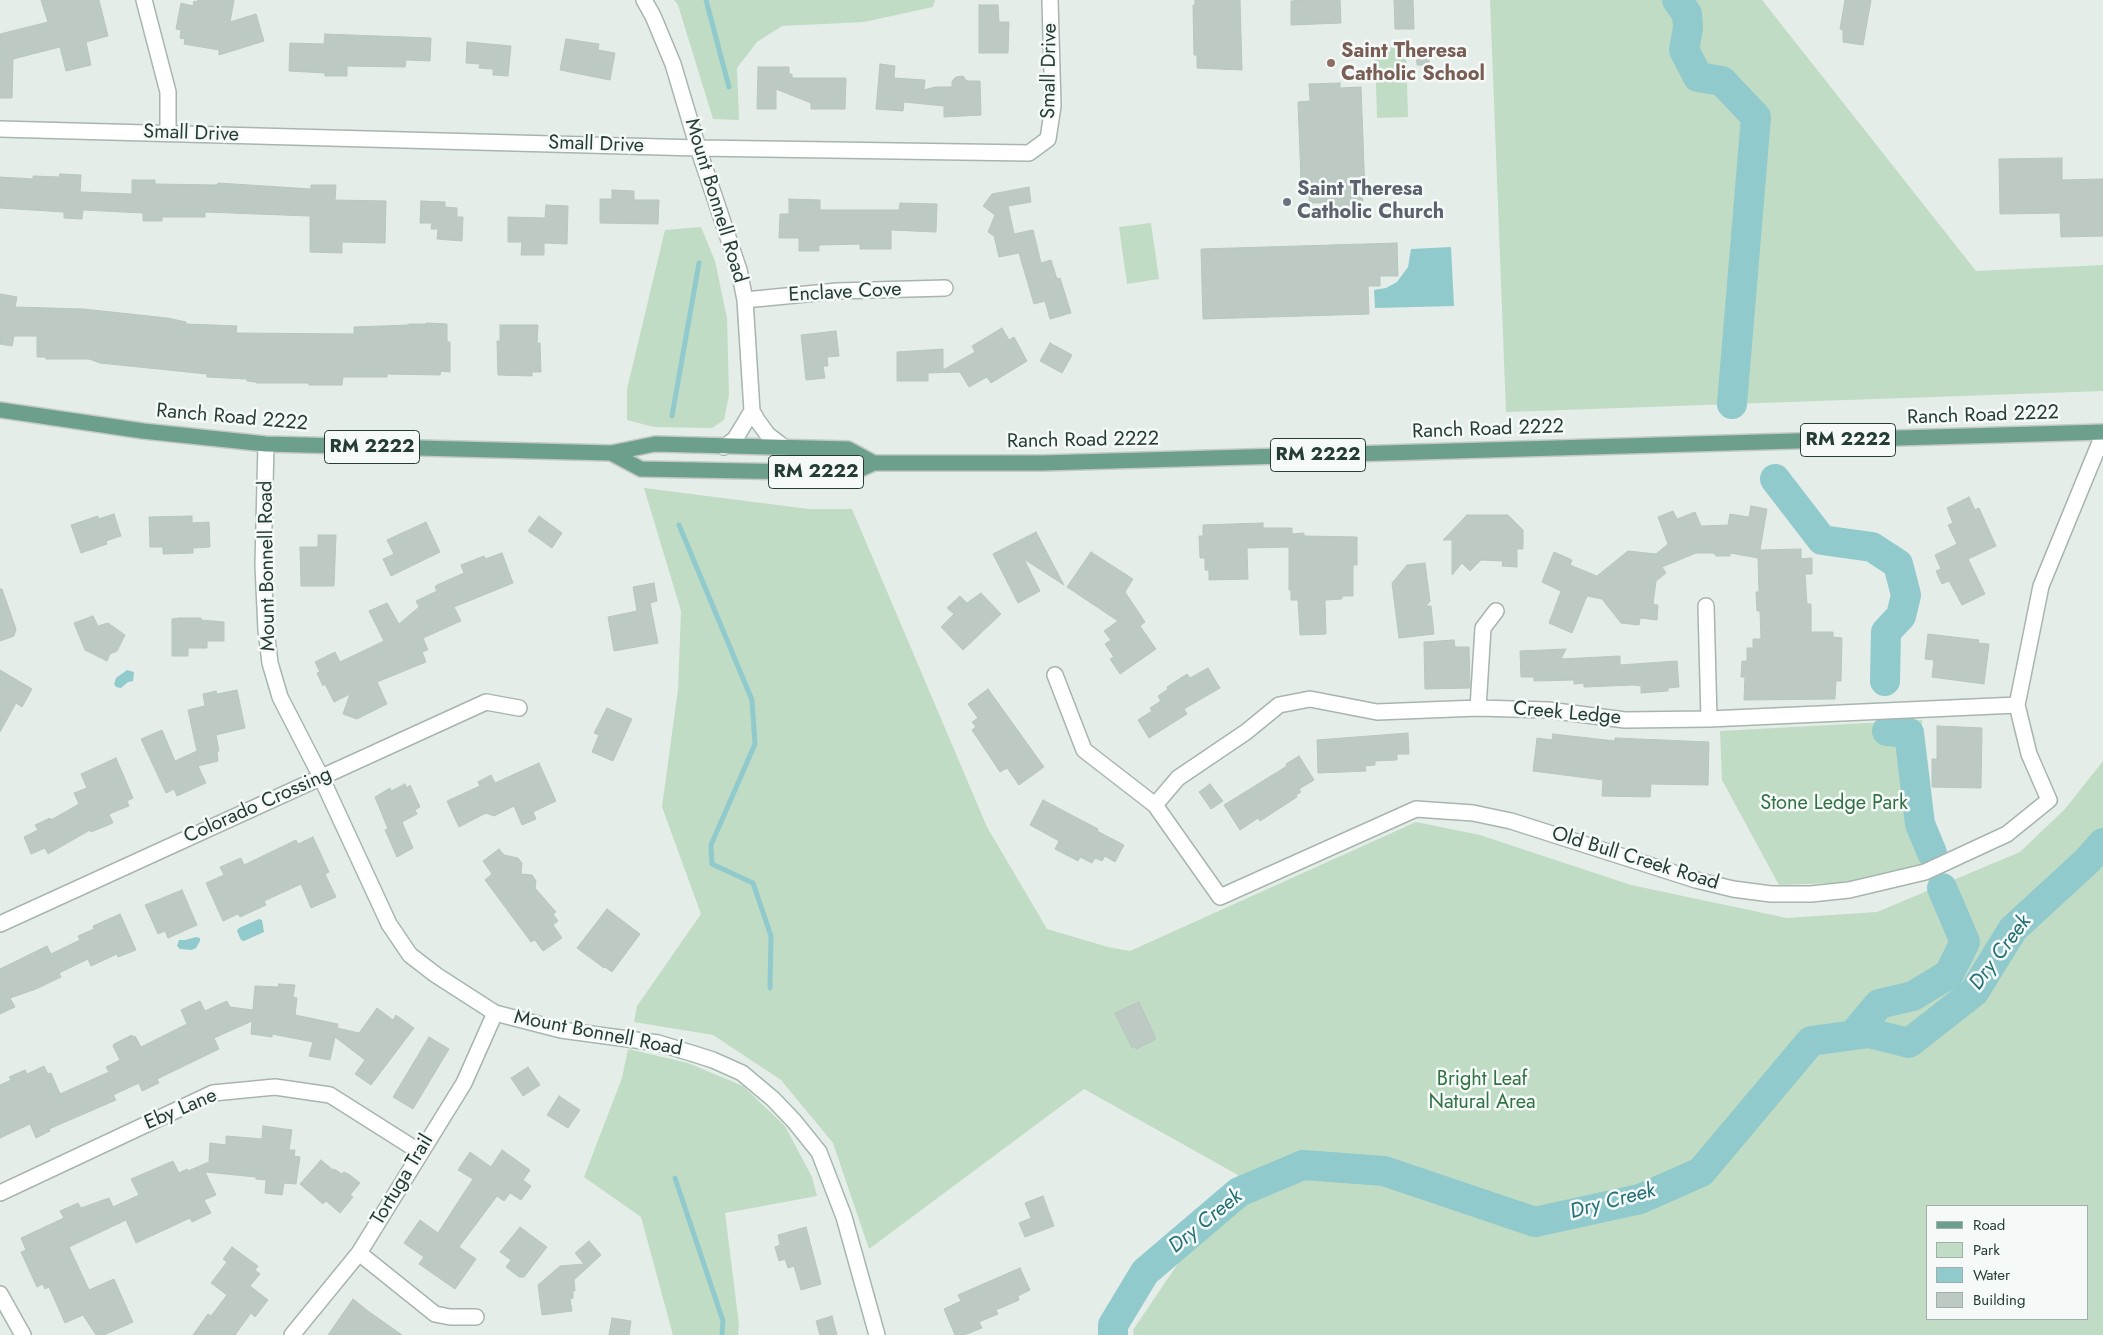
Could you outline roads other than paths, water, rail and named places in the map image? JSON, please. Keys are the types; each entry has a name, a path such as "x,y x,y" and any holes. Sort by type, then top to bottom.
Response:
{"main road":[{"name":"Ranch Road 2222","path":"0,410 143,431 266,444 611,453 655,444 848,449 874,462 1042,463 2103,434"},
{"name":"Ranch Road 2222","path":"611,453 641,469 852,473 874,462"}],"street":[{"path":"144,0 168,92 168,133"},
{"name":"Mount Bonnell Road","path":"644,0 653,16 673,64 698,148 739,270 745,300 752,411 756,420 768,435 785,448"},
{"name":"Small Drive","path":"0,129 698,148 1029,153 1048,139 1053,106 1050,0"},
{"name":"Enclave Cove","path":"745,300 837,291 945,288"},
{"path":"724,447 735,438 752,411"},
{"path":"2017,705 2042,586 2103,434"},
{"name":"Mount Bonnell Road","path":"266,444 264,565 266,630 270,663 280,696 321,778 389,924 410,954 436,975 495,1013 561,1030 658,1043 691,1053 742,1073 773,1099 819,1152 844,1217 877,1335"},
{"path":"1706,606 1709,719"},
{"path":"1478,708 1483,628 1496,610"},
{"path":"1055,675 1084,750 1155,805"},
{"name":"Creek Ledge","path":"1155,805 1178,778 1246,732 1279,705 1310,699 1378,712 1478,708 1548,710 1625,720 1709,719 2017,705"},
{"name":"Colorado Crossing","path":"0,924 486,702 519,708"},
{"name":"Old Bull Creek Road","path":"1155,805 1220,897 1416,809 1473,813 1511,821 1696,880 1733,889 1772,894 1811,894 1849,890 1925,872 2006,834 2049,800 2029,754 2017,705"},
{"name":"Tortuga Trail","path":"292,1335 359,1253 464,1083 495,1013"},
{"name":"Eby Lane","path":"0,1193 213,1093 222,1092 275,1087 330,1095 420,1152"},
{"path":"359,1253 435,1314 450,1317 476,1317"},
{"path":"0,1294 23,1335"}],"water":[{"path":"1451,247 1454,306 1375,308 1374,290 1386,288 1397,282 1408,267 1411,249"},
{"path":"127,670 134,672 133,681 128,682 121,688 116,687 114,684 116,678"},
{"path":"259,919 262,920 264,932 244,941 241,940 237,931 239,928"},
{"path":"200,938 200,941 196,948 192,950 180,949 177,946 179,940"}],"waterway":[{"path":"706,0 729,87"},
{"path":"1677,0 1687,14 1688,28 1684,50 1698,77 1722,81 1756,117 1732,404"},
{"path":"672,416 699,263"},
{"path":"1775,479 1822,540 1872,547 1898,564 1906,595 1901,616 1886,632 1885,681"},
{"path":"679,525 752,700 755,744 711,845 712,864 753,883 771,936 770,988"},
{"path":"1887,731 1909,733 1920,824 1932,853"},
{"name":"Dry Creek","path":"1113,1335 1113,1325 1145,1272 1239,1192 1303,1165 1384,1171 1535,1222 1640,1199 1701,1172 1811,1041 1869,1033 1909,1043 1974,992 2013,929 2087,861 2103,843"},
{"path":"1853,1035 1879,1004 1913,996 1949,974 1965,942 1942,888"},
{"path":"675,1178 723,1321 722,1335"}],"place":[{"name":"Saint Theresa Catholic School","path":"1331,63"},
{"name":"Saint Theresa Catholic Church","path":"1287,202"}],"park label":[{"name":"Stone Ledge Park","path":"1834,804"},
{"name":"Bright Leaf Natural Area","path":"1482,1092"}]}
